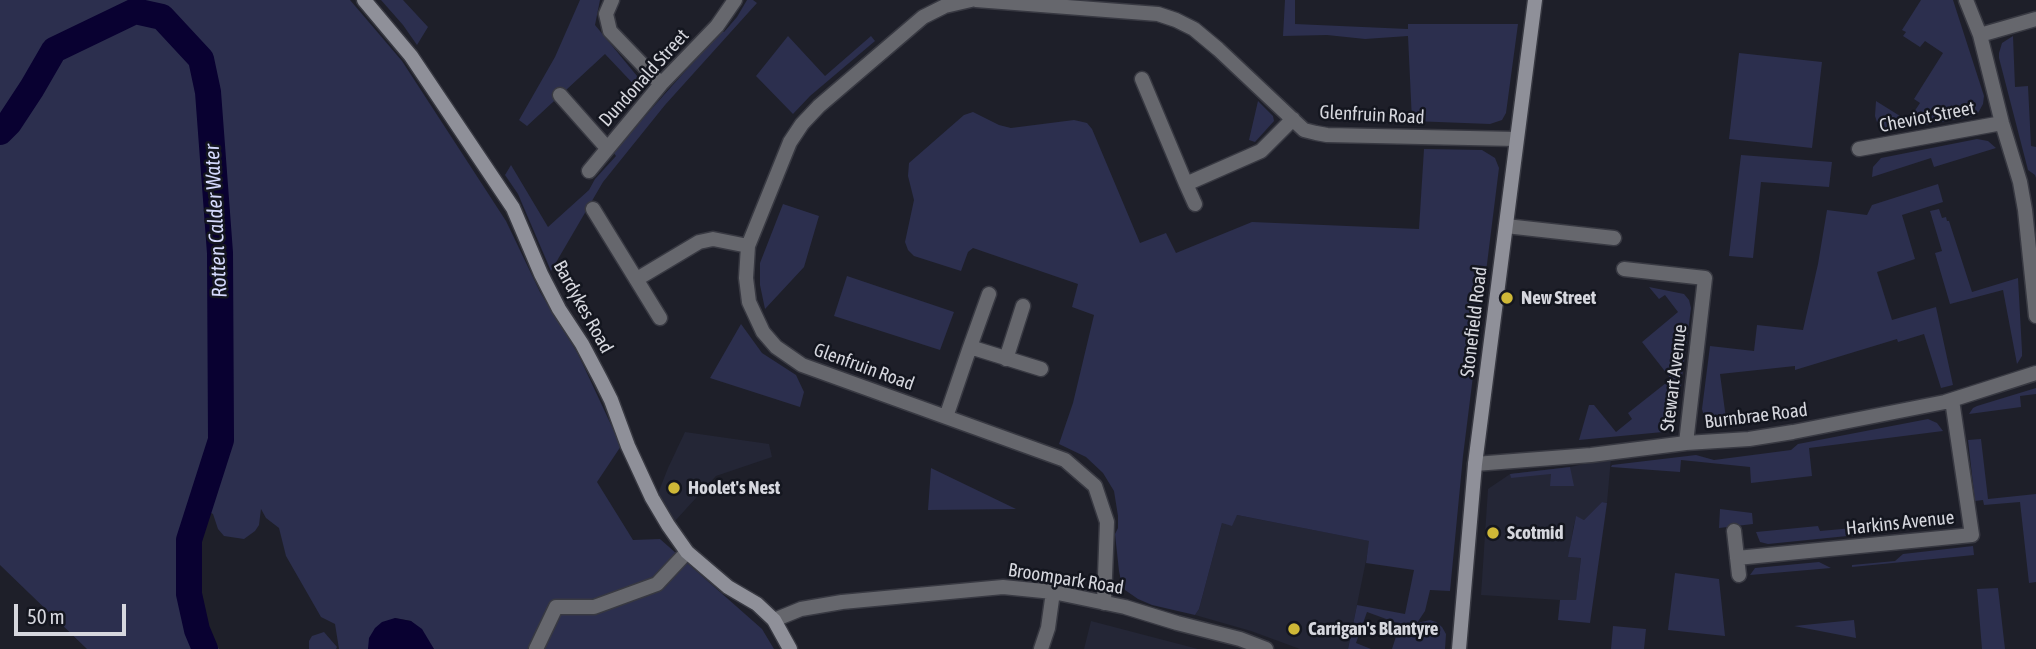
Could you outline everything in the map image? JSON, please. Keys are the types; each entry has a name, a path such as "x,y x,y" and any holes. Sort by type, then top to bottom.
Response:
{"main road":[{"name":"Bardykes Road","path":"365,0 411,56 513,208 541,274 611,400 628,446 668,525 687,552 728,587 757,604 774,620"},
{"name":"Stonefield Road","path":"1459,649 1475,464 1535,0"},
{"path":"774,620 790,649"}],"street":[{"path":"612,0 606,14 610,31 661,84"},
{"name":"Dundonald Street","path":"589,171 661,84 717,26 735,0"},
{"name":"Glenfruin Road","path":"1104,603 1107,522 1095,486 1065,460 802,365 776,347 763,332 749,302 746,278 748,246 790,142 802,124 819,106 923,17 946,6 973,0 1054,3 1158,14 1176,20 1194,29 1219,49 1304,130 1327,135 1516,139"},
{"path":"1966,0 1980,35 2020,182 2036,316"},
{"path":"1980,35 2036,19"},
{"path":"1142,79 1195,204"},
{"name":"Dundonald Street","path":"560,95 607,148"},
{"path":"1185,184 1261,152 1293,120"},
{"name":"Cheviot Street","path":"1859,149 2002,122"},
{"path":"593,209 660,318"},
{"path":"1506,226 1614,238"},
{"path":"637,279 699,242 713,239 748,246"},
{"name":"Stewart Avenue","path":"1624,268 1706,278 1686,443"},
{"path":"946,417 989,294"},
{"path":"1006,359 1023,306"},
{"path":"970,347 1041,369"},
{"name":"Burnbrae Road","path":"1475,464 1591,455 1793,432 1952,400 2036,373"},
{"name":"Harkins Avenue","path":"1737,558 1972,535 1952,400"},
{"path":"1734,530 1739,575"},
{"path":"536,649 556,607 594,607 657,584 687,552"},
{"name":"Broompark Road","path":"774,620 801,609 1003,586 1053,592 1104,603 1240,639 1266,649"},
{"path":"1041,649 1048,628 1053,592"}],"shaded area":[{"path":"0,0 350,0 402,61 506,221 540,292 578,354 621,446 597,482 633,540 660,539 762,629 774,649 434,649 411,621 395,618 369,649 339,649 335,624 321,617 286,556 279,528 266,518 261,509 259,525 244,539 224,536 218,529 213,514 200,507 177,579 219,649 87,649 0,565"},
{"path":"381,0 403,0 428,27 417,45 403,25"},
{"path":"580,0 600,0 595,25 637,76 641,92 605,54 527,126 519,120 555,57"},
{"path":"747,0 757,3 665,105 603,182 551,271 518,194 505,175 511,165 548,227 589,190 595,179 616,156 613,152 721,31 724,32"},
{"path":"1285,0 1295,0 1295,24 1408,29 1408,24 1518,24 1506,113 1502,120 1490,124 1412,121 1408,36 1365,39 1327,35 1283,36"},
{"path":"1921,0 1953,0 1984,96 1983,104 1978,113 1970,117 1890,131 1877,122 1876,101 1908,121 1920,103 1914,99 1943,53 1925,41 1920,47 1903,36 1906,32 1902,30"},
{"path":"788,36 825,76 871,36 875,41 810,96 793,114 756,76"},
{"path":"2013,36 2015,87 2028,86 2031,146 2036,147 2036,178 2028,170 1999,58 2002,43"},
{"path":"1739,53 1822,62 1812,148 1729,139"},
{"path":"1258,101 1273,116 1274,121 1255,142 1249,140"},
{"path":"973,112 1011,128 1074,120 1087,123 1092,129 1140,243 1166,233 1176,253 1252,222 1419,229 1424,149 1482,150 1495,158 1499,168 1463,456 1450,591 1430,590 1425,611 1417,623 1430,620 1442,627 1446,634 1445,649 1392,649 1400,624 1367,612 1356,643 1371,649 1348,649 1357,605 1405,614 1414,570 1366,563 1369,541 1237,515 1232,526 1222,523 1199,609 1195,615 1152,605 1125,590 1119,571 1115,534 1118,516 1114,491 1103,473 1086,457 1059,444 1073,403 1094,315 1072,307 1078,284 973,248 968,252 961,271 914,256 905,242 914,200 908,176 909,163 964,115"},
{"path":"1977,139 1988,141 1996,148 1934,167 1931,158 1872,177 1873,167 1881,158"},
{"path":"1741,155 1832,162 1829,187 1761,182 1753,258 1729,256"},
{"path":"1938,184 1943,202 1902,215 1915,259 1877,272 1892,320 1936,307 1953,385 1941,388 1924,334 1898,342 1897,339 1795,370 1795,366 1720,374 1727,426 1718,427 1705,420 1702,409 1710,346 1754,351 1757,325 1803,330 1827,210 1867,215 1872,205"},
{"path":"783,204 819,216 804,267 765,309 760,285 760,263"},
{"path":"1939,209 1942,218 1946,217 1949,221 1972,292 2018,278 2022,356 2017,364 2003,290 1950,304 1935,253 1942,251 1930,211"},
{"path":"847,276 954,312 940,350 834,316"},
{"path":"1649,287 1684,294 1691,308 1676,424 1663,432 1579,440 1589,405 1594,405 1616,432 1632,419 1628,413 1671,379 1642,342 1678,312 1665,295 1659,299"},
{"path":"741,324 762,353 796,375 804,392 800,407 710,378"},
{"path":"2036,388 2036,394 2020,396 2021,407 1969,414 1977,406"},
{"path":"1928,419 1937,423 1943,431 1809,448 1812,476 1751,483 1750,467 1681,460 1680,472 1611,467 1696,455 1714,460 1791,450 1798,444"},
{"path":"685,432 769,444 772,457 716,476 675,521 657,496"},
{"path":"1981,439 1988,499 2036,494 2036,582 2029,583 2020,502 1984,505 1983,500 1975,501 1968,440"},
{"path":"1611,458 1607,503 1602,502 1584,520 1576,517 1573,529 1569,557 1581,558 1576,601 1481,595 1488,489 1510,474 1570,467"},
{"path":"1570,467 1574,486 1550,486 1551,474 1511,478 1510,474"},
{"path":"931,468 1016,509 928,510"},
{"path":"1602,502 1607,503 1590,623 1558,620 1560,600 1576,600 1581,558 1568,557 1576,516 1584,520"},
{"path":"1720,509 1752,513 1753,524 1719,528"},
{"path":"1237,515 1370,541 1348,649 1300,649 1195,615 1199,609 1222,523"},
{"path":"1886,525 1887,532 1768,544 1760,542 1756,532 1818,526 1820,531"},
{"path":"1973,546 1974,555 1852,567 1895,561 1903,554"},
{"path":"1819,562 1831,568 1750,575 1755,568"},
{"path":"1675,573 1719,579 1725,636 1668,630"},
{"path":"1998,588 2005,649 1982,649 1977,589"},
{"path":"395,618 411,621 422,629 434,649 368,649 369,638 375,628 382,622"},
{"path":"1854,620 1856,638 1794,626"},
{"path":"1091,621 1198,649 1084,649"},
{"path":"1613,626 1646,629 1644,649 1611,649"},
{"path":"324,632 336,649 309,649 312,636"}],"waterway":[{"name":"Rotten Calder Water","path":"0,132 9,123 54,50 135,11 162,17 201,59 208,92 220,253 221,440 189,540 189,594 197,630 205,649"}],"place":[{"name":"New Street","path":"1507,298"},
{"name":"Hoolet's Nest","path":"674,488"},
{"name":"Scotmid","path":"1493,533"},
{"name":"Carrigan's Blantyre","path":"1294,629"}]}
